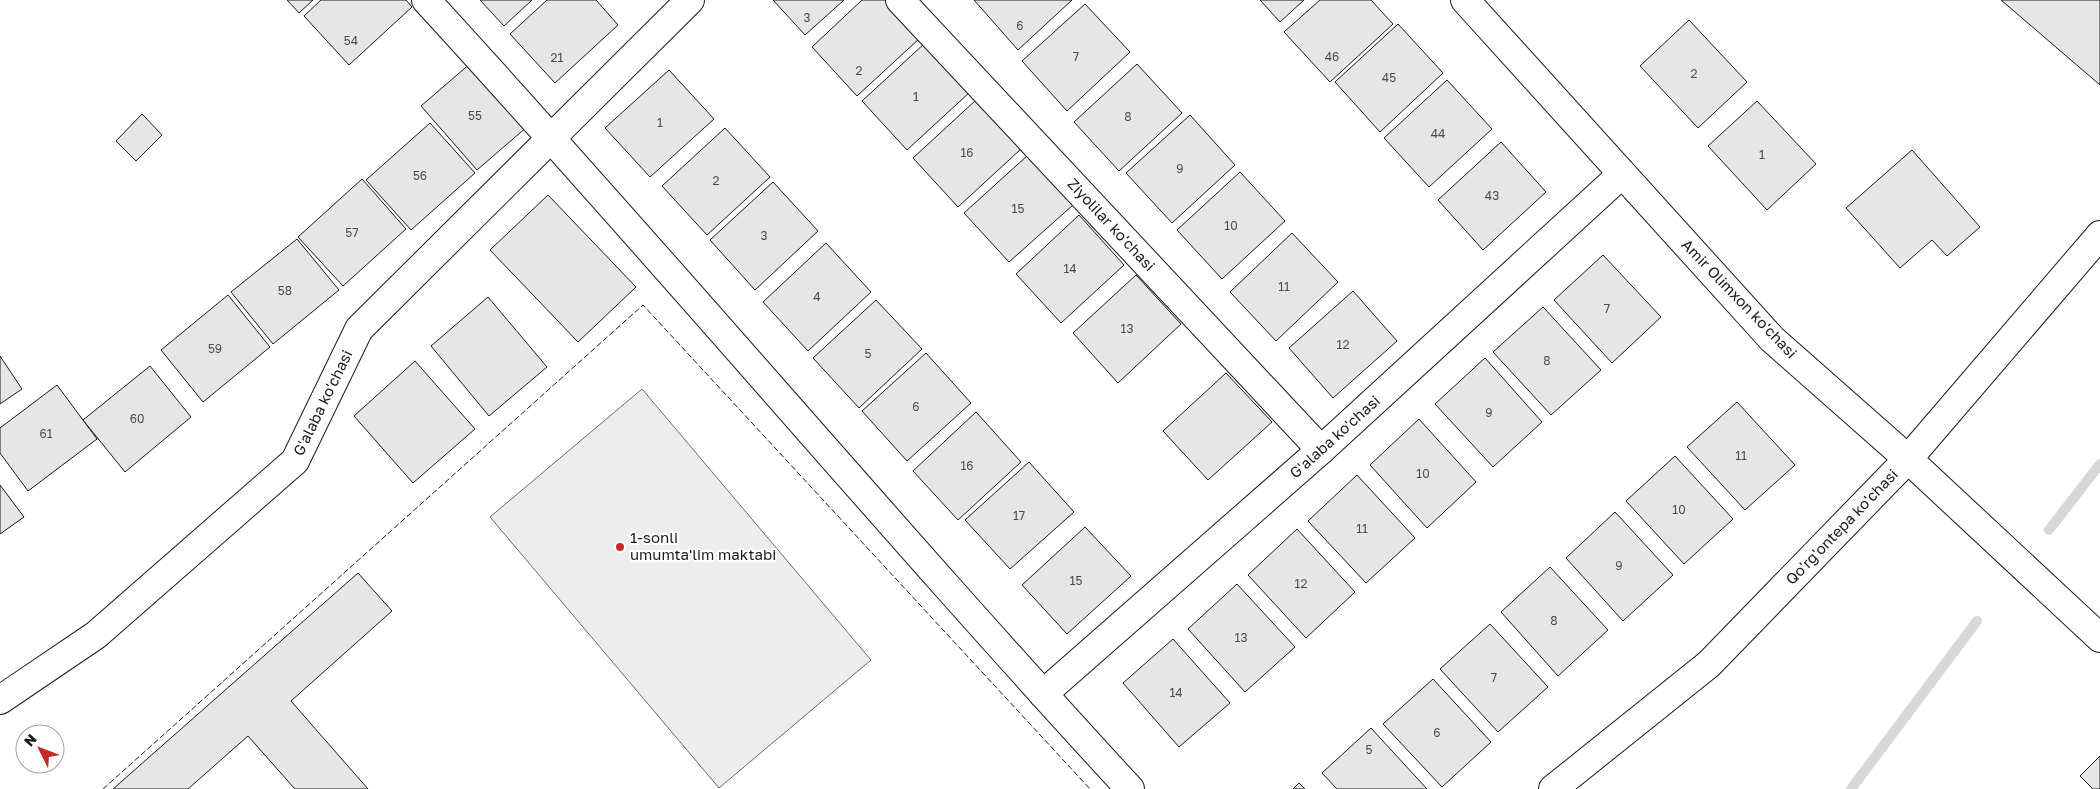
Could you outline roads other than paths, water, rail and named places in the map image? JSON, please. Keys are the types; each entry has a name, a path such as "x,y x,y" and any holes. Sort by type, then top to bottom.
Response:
{"street":[{"path":"426,0 553,138 1043,694 1130,789"},
{"name":"G'alaba ko'chasi","path":"0,700 96,635 295,461 360,329 690,0"},
{"name":"Ziyolilar ko'chasi","path":"900,0 1321,450"},
{"name":"Amir Olimxon ko'chasi","path":"1464,0 1772,339 1908,459 2100,638"},
{"name":"G'alaba ko'chasi","path":"1043,694 1321,450 1622,174"},
{"name":"Qo'rg'ontepa ko'chasi","path":"1553,789 1709,664 1908,459 2100,235"}],"waterway":[{"path":"2049,530 2100,464"},
{"path":"1851,789 1977,621"}],"place":[{"name":"1-sonli umumta'lim maktabi","path":"620,547"}]}
